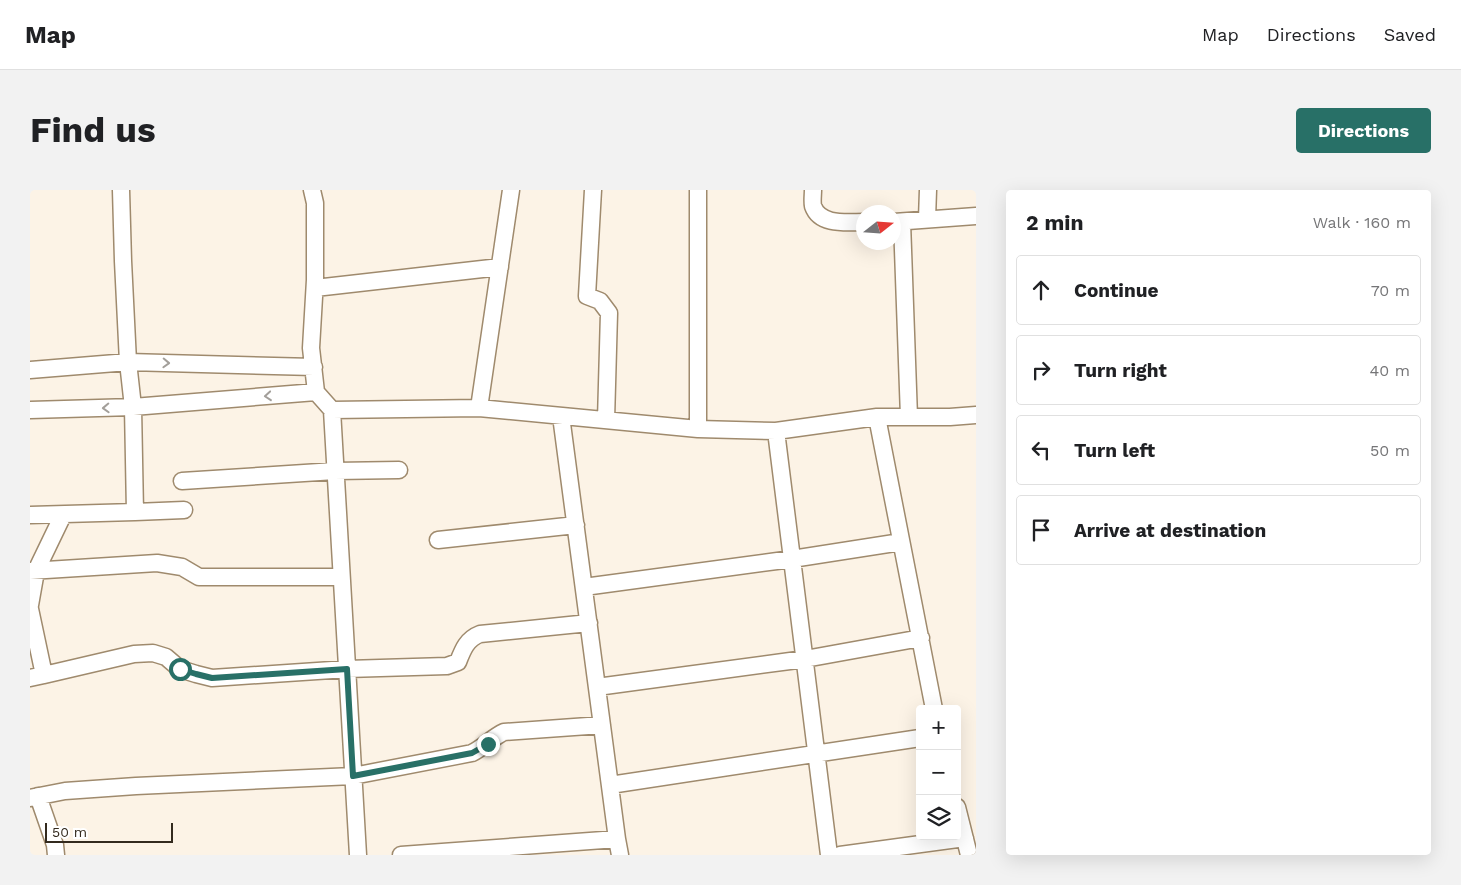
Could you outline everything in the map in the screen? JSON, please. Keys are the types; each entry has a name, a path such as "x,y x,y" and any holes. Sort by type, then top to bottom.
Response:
{"street":[{"path":"121,190 128,362 133,407 135,512"},
{"path":"312,190 315,204 315,288 311,348 316,392 332,410 358,855"},
{"path":"479,408 511,190"},
{"path":"593,190 587,296 600,301 609,314 606,420"},
{"path":"698,190 698,429"},
{"path":"813,190 812,205 822,218 840,222 856,222"},
{"path":"928,190 928,219"},
{"path":"901,222 976,216"},
{"path":"900,250 909,417"},
{"path":"315,288 500,267"},
{"path":"30,370 128,362 314,367"},
{"path":"30,410 133,407 316,392"},
{"path":"332,410 479,408 698,429 776,431 877,417 976,415"},
{"path":"401,855 619,847 561,416"},
{"path":"877,417 933,705"},
{"path":"776,431 829,855"},
{"path":"182,482 335,472 399,470"},
{"path":"30,515 184,510"},
{"path":"30,606 33,571 63,515"},
{"path":"438,540 576,526"},
{"path":"584,587 902,542"},
{"path":"33,571 157,563 182,567 199,577 342,577"},
{"path":"30,610 37,677 134,654 153,653 166,657 180,669 212,678 347,669 447,666 458,662 462,650 471,637 480,634 589,623"},
{"path":"597,687 805,659 921,638"},
{"path":"56,855 54,845 34,797 65,791 136,786 353,776 472,753 504,732 602,725"},
{"path":"610,785 916,739"},
{"path":"961,822 969,855"},
{"path":"840,855 965,838"}],"route":[{"path":"180,669 212,678 347,669 353,776 472,753 488,744"}]}
